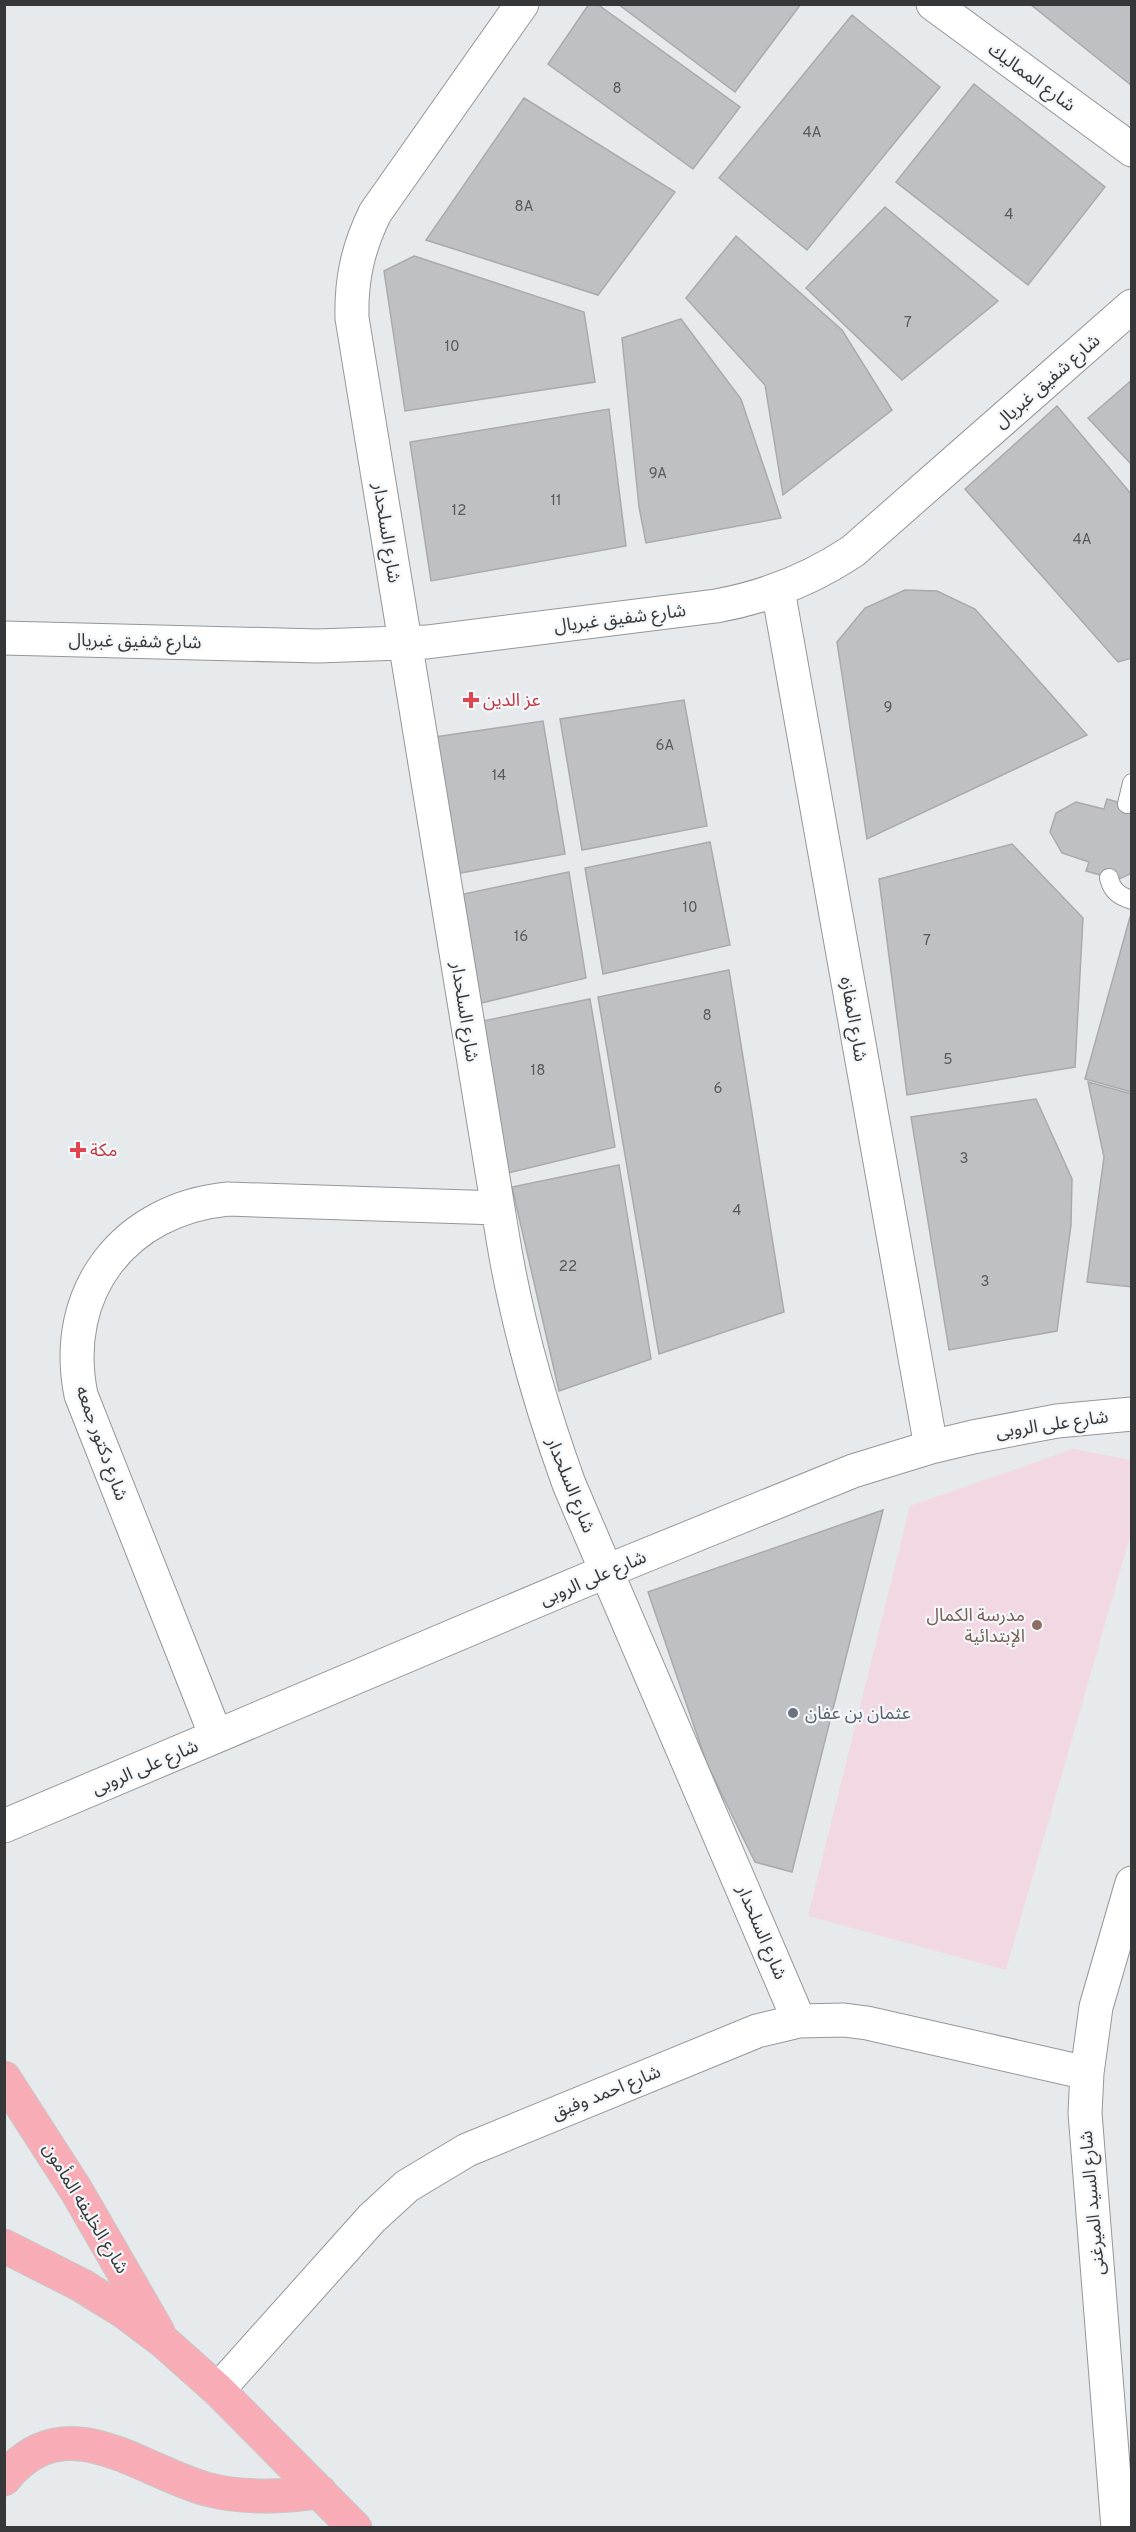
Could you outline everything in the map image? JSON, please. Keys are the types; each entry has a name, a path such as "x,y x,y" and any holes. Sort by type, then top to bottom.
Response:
{"main road":[{"name":"شارع الخليفه المأمون","path":"4,2078 82,2200 163,2341"},
{"name":"شارع الخليفه المأمون","path":"4,2246 81,2285 123,2311 163,2341 218,2390 334,2513"},
{"path":"4,2479 24,2460 47,2448 72,2443 97,2445 172,2478 209,2490 265,2497 334,2513"}],"street":[{"name":"شارع السلحدار","path":"522,4 375,213 363,237 355,263 351,291 352,318 498,1208 521,1333 538,1394 569,1484 799,2021"},
{"name":"شارع المماليك","path":"933,4 1131,150"},
{"name":"شارع شفيق غبريال","path":"4,638 328,646 405,644 716,606 778,590 817,573 853,551 1131,306"},
{"name":"شارع المفازه","path":"778,590 931,1447"},
{"name":"شارع دكتور جمعه","path":"216,1736 81,1395 77,1375 78,1336 88,1296 97,1278 121,1246 152,1221 180,1209 208,1201 228,1199 498,1208"},
{"name":"شارع على الروبى","path":"4,1826 607,1571 853,1471 931,1447 1057,1421 1131,1414"},
{"name":"شارع السيد الميرغنى","path":"1118,2528 1086,2132 1086,2073 1101,1985 1131,1882"},
{"name":"شارع احمد وفيق","path":"218,2390 372,2218 426,2173 467,2150 726,2042 757,2031 799,2021 833,2019 867,2023 1086,2073"}],"lane":[{"path":"1127,804 1131,783"},
{"path":"1109,878 1111,887 1119,896 1131,900"}],"shaded area":[{"path":"1073,1449 1131,1460 1131,1533 1006,1970 808,1916 910,1506"}],"building":[{"path":"589,4 597,4 740,107 693,169 548,64"},
{"path":"618,4 801,4 735,92"},
{"path":"1030,4 1132,4 1132,86"},
{"path":"852,15 940,87 807,250 719,178"},
{"path":"974,84 1105,187 1028,285 896,182"},
{"path":"524,98 675,192 598,295 426,240"},
{"path":"885,207 998,301 902,380 806,288"},
{"path":"736,236 842,330 892,410 783,495 765,385 686,298"},
{"path":"414,256 584,312 595,382 405,411 384,271"},
{"path":"681,319 741,399 781,518 646,543 639,507 622,338"},
{"path":"1132,380 1132,465 1088,418"},
{"path":"1057,406 1132,495 1132,658 1118,662 965,489"},
{"path":"609,409 626,546 431,581 410,442"},
{"path":"905,590 937,591 975,609 1087,735 867,839 837,642 865,608"},
{"path":"684,700 707,826 582,850 560,719"},
{"path":"543,721 565,854 455,874 435,737"},
{"path":"1107,799 1132,806 1132,867 1130,874 1117,880 1086,871 1089,862 1062,853 1050,832 1056,813 1076,802 1104,809"},
{"path":"710,842 730,945 603,974 585,868"},
{"path":"1012,844 1083,918 1075,1067 907,1095 879,879"},
{"path":"569,872 586,978 477,1004 459,895"},
{"path":"1130,917 1132,918 1132,1092 1085,1079"},
{"path":"729,970 784,1312 659,1354 598,997"},
{"path":"590,999 615,1147 508,1173 478,1022"},
{"path":"1088,1082 1132,1094 1132,1287 1087,1282 1104,1157"},
{"path":"1036,1099 1072,1179 1071,1225 1057,1331 949,1350 911,1117"},
{"path":"619,1165 651,1359 559,1391 512,1187"},
{"path":"883,1510 792,1872 755,1862 707,1764 648,1592"}],"place":[{"name":"عز الدين","path":"471,700"},
{"name":"مكة","path":"78,1150"},
{"name":"مدرسة الكمال الإبتدائية","path":"1037,1625"},
{"name":"عثمان بن عفان","path":"793,1713"}]}
